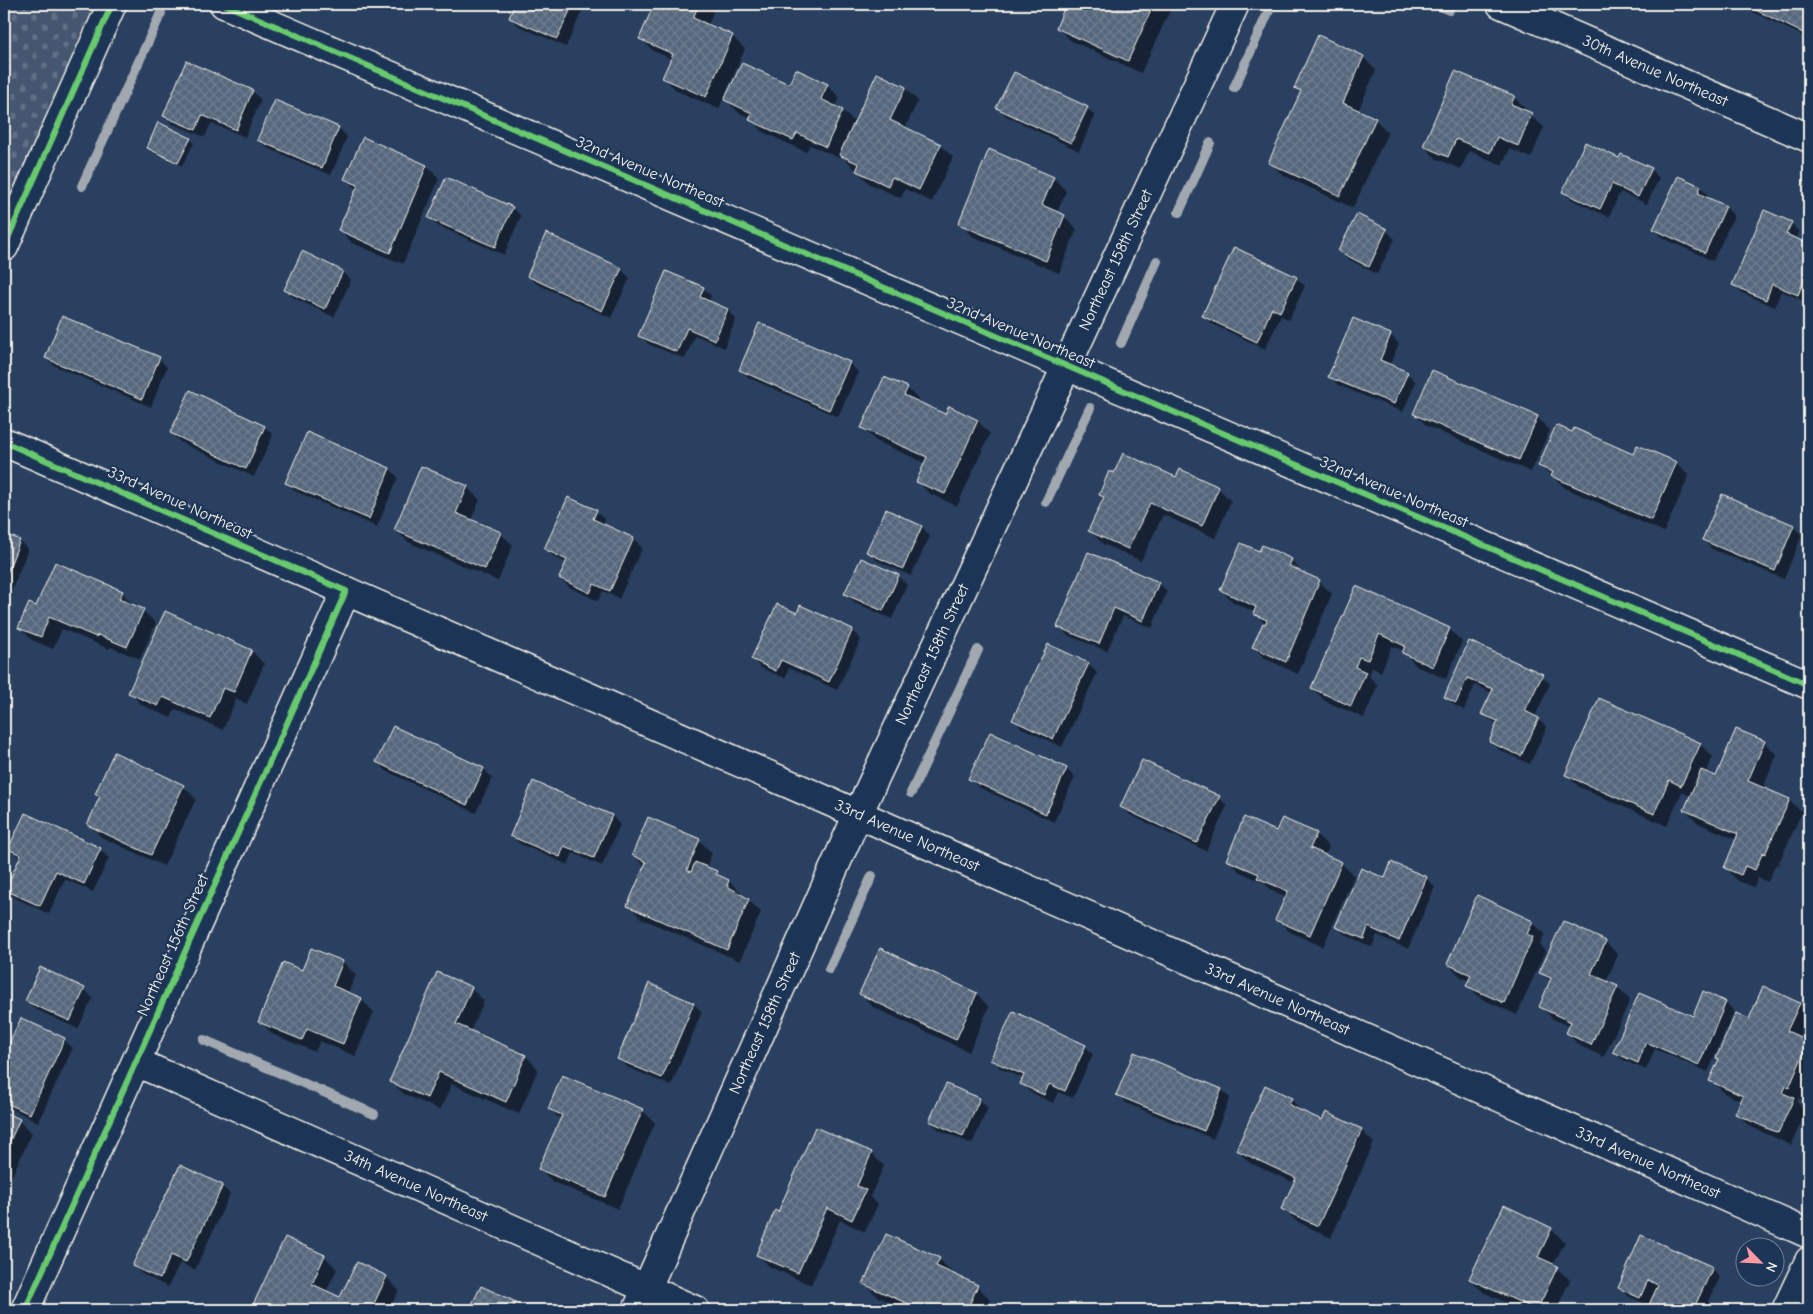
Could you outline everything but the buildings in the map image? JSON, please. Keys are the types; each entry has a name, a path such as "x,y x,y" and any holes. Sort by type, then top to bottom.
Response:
{"street":[{"path":"4,246 112,4"},
{"name":"32nd Avenue Northeast","path":"224,4 1809,685"},
{"name":"Northeast 158th Street","path":"642,1300 858,814 1235,4"},
{"name":"30th Avenue Northeast","path":"1501,4 1809,138"},
{"name":"33rd Avenue Northeast","path":"4,442 858,814 1809,1234"},
{"name":"Northeast 156th Street","path":"25,1310 346,591"},
{"name":"34th Avenue Northeast","path":"136,1062 642,1300 695,1310"},
{"path":"1786,1310 1809,1261"}],"green space":[{"path":"4,4 97,4 4,221"}],"waterway":[{"path":"1234,88 1272,4"},
{"path":"1436,4 1449,10"},
{"path":"82,186 161,13"},
{"path":"1179,212 1210,143"},
{"path":"1121,343 1157,261"},
{"path":"1046,502 1090,408"},
{"path":"911,793 978,650"},
{"path":"829,969 872,876"},
{"path":"204,1040 374,1114"}],"cycle path":[{"path":"4,247 112,4"},
{"path":"224,4 1809,685"},
{"path":"4,442 346,591 25,1310"}]}
